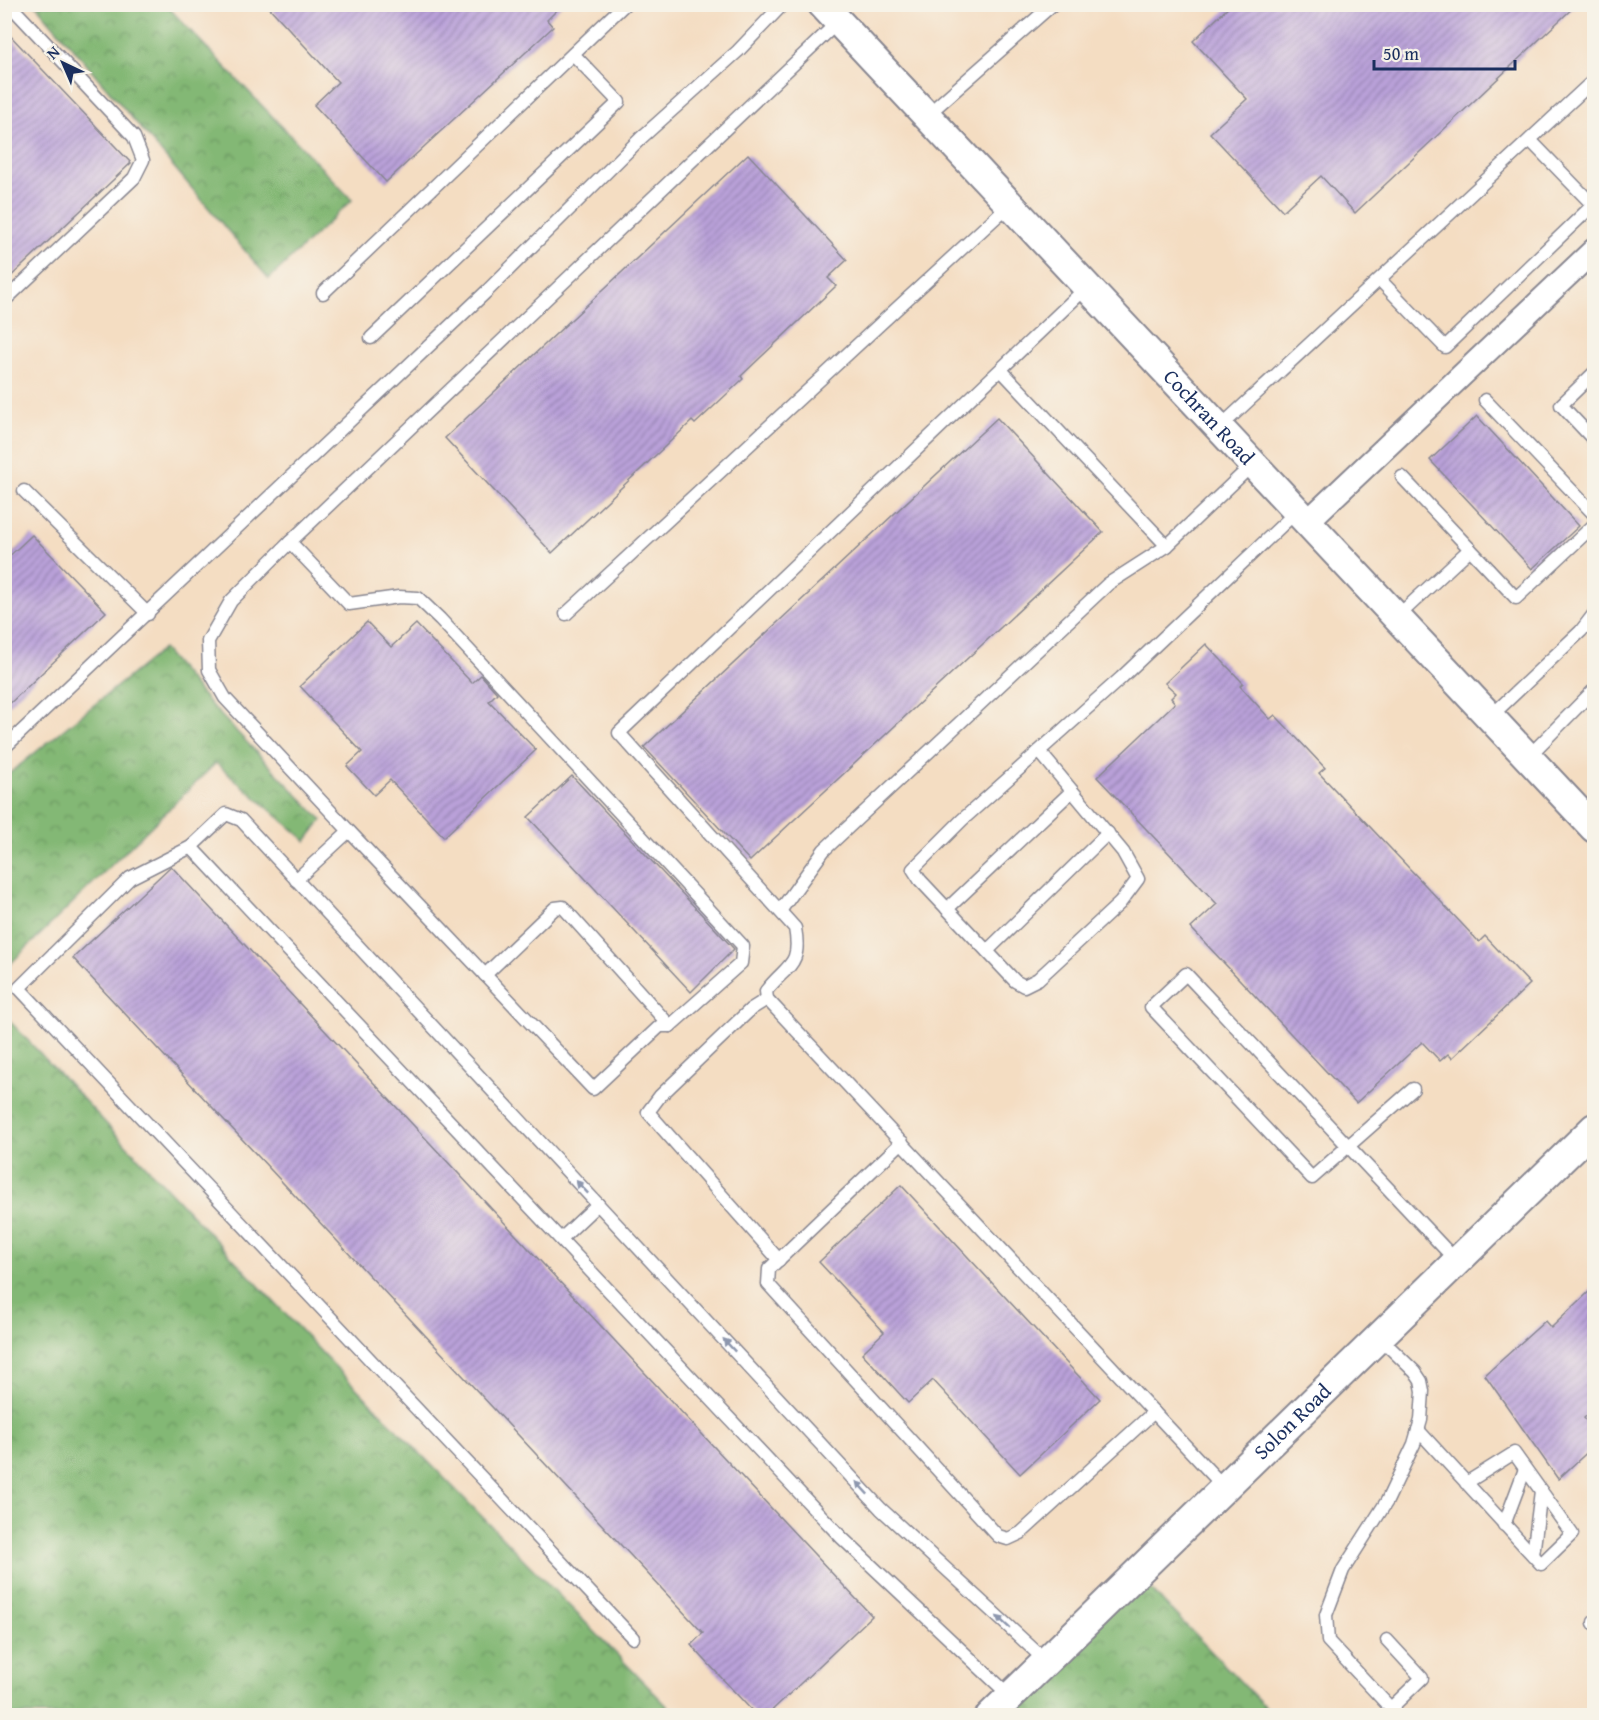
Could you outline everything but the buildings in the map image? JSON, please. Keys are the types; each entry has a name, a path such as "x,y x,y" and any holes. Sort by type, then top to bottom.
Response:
{"street":[{"name":"Cochran Road","path":"830,13 1594,828"},
{"path":"1302,517 1594,250"},
{"name":"Solon Road","path":"1000,1706 1594,1128"}],"lane":[{"path":"4,301 134,178 143,160 134,137 9,4"},
{"path":"323,292 625,4"},
{"path":"4,747 148,614 319,448 486,292 641,138 738,51 783,4"},
{"path":"926,116 1053,4"},
{"path":"290,542 349,604 399,597 418,598 463,643 743,946 741,963 670,1026 660,1026 593,1089 225,698 209,670 208,641 231,602 290,542 830,13"},
{"path":"370,338 619,102 573,54"},
{"path":"1219,428 1594,80"},
{"path":"1380,280 1445,347 1593,205 1530,140"},
{"path":"566,614 1009,205"},
{"path":"1087,287 619,733 795,928 799,948 793,962 766,991 767,999 1225,1488"},
{"path":"1000,370 1167,546"},
{"path":"1594,373 1561,405 1594,440"},
{"path":"1485,400 1594,514"},
{"path":"780,911 824,850 1108,584 1167,546 1253,464"},
{"path":"1402,477 1516,598 1594,525"},
{"path":"24,491 148,614"},
{"path":"1039,751 1123,852 1138,879 1120,903 1038,979 1024,986 1015,981 920,880 913,869 962,820 1039,751 1302,517"},
{"path":"1397,617 1470,549"},
{"path":"1490,717 1581,631 1594,615"},
{"path":"1528,757 1594,690"},
{"path":"947,909 1072,791"},
{"path":"633,1638 19,988 130,878 191,847 226,814 241,820 881,1509 1046,1661"},
{"path":"296,880 349,831"},
{"path":"987,951 1108,833"},
{"path":"191,847 1000,1706"},
{"path":"484,975 555,908 563,907 670,1026"},
{"path":"1413,1089 1348,1147 1312,1178 1151,1007 1186,974 1348,1147 1457,1262"},
{"path":"767,999 751,1009 660,1096 648,1112 779,1260"},
{"path":"902,1142 770,1269 768,1284 998,1536 1008,1539 1021,1533 1154,1412"},
{"path":"561,1239 598,1204"},
{"path":"1380,1338 1421,1381 1423,1392 1418,1430 1387,1501 1343,1570 1326,1615 1328,1641 1394,1712 1422,1678 1387,1640"},
{"path":"1418,1430 1504,1525 1541,1564 1572,1534 1514,1453 1466,1483"},
{"path":"1504,1525 1525,1469"},
{"path":"1533,1555 1541,1491"}],"green space":[{"path":"36,5 166,5 352,200 269,279"},
{"path":"163,649 211,705 322,820 306,841 216,763 5,969 5,777"},
{"path":"4,1015 323,1354 676,1715 5,1715"},
{"path":"1136,1574 1273,1715 990,1716"}]}
